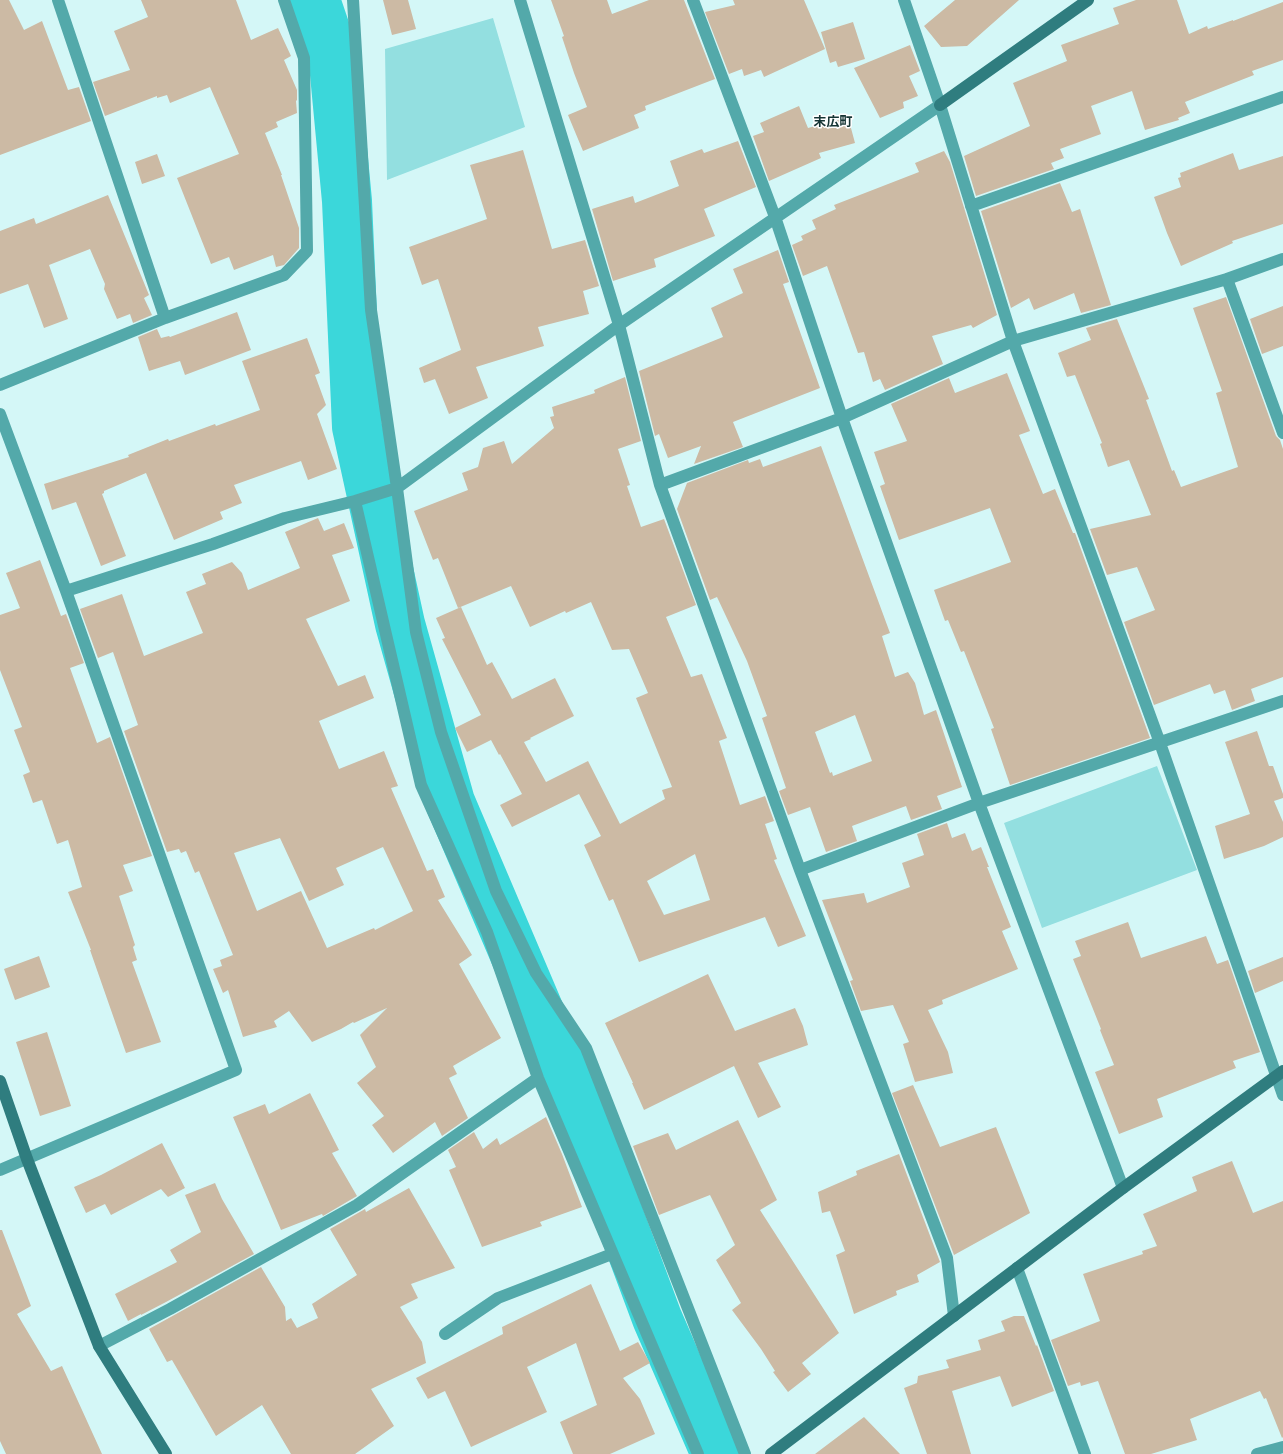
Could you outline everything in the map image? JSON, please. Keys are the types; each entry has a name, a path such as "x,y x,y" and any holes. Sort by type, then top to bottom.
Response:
{"street":[{"path":"58,0 165,318"},
{"path":"0,386 165,318 284,275 307,251 304,58 284,0"},
{"path":"353,0 371,310 416,632 441,732 496,891 536,973 586,1048 745,1454"},
{"path":"520,0 619,325 660,485 800,870 947,1258 954,1316"},
{"path":"693,0 775,217 842,418 979,803 1123,1188"},
{"path":"904,0 940,105 1012,341 1160,742 1280,1074 1283,1095"},
{"path":"66,590 212,544 285,518 355,501 397,488 619,325 940,105 1088,0"},
{"path":"971,206 1283,97"},
{"path":"660,485 842,418 1012,341 1227,279 1283,259"},
{"path":"1227,279 1283,433"},
{"path":"0,414 66,590 236,1070 0,1170"},
{"path":"355,501 421,785 486,932 538,1078 698,1454"},
{"path":"800,870 979,803 1283,701"},
{"path":"771,1454 1123,1188 1280,1074"},
{"path":"99,1346 170,1309 357,1205 538,1078"},
{"path":"0,1081 27,1159 99,1346 166,1454"},
{"path":"445,1334 498,1298 612,1254"},
{"path":"1017,1268 1085,1454"},
{"path":"1257,1454 1283,1447"}],"shaded area":[{"path":"493,18 525,127 387,180 385,49"},
{"path":"1157,766 1197,870 1042,928 1004,823"}],"building":[{"path":"0,0 9,0 24,30 42,21 68,90 79,87 91,121 0,155"},
{"path":"141,0 236,0 251,40 278,28 291,56 284,60 297,90 297,113 276,122 278,127 265,133 282,175 299,228 299,248 284,265 276,267 273,255 234,270 229,257 211,264 177,178 239,154 210,87 170,103 167,95 157,98 157,96 105,116 93,82 130,70 114,31 148,17"},
{"path":"383,0 408,0 416,29 392,35"},
{"path":"551,0 607,0 612,14 649,0 684,0 715,79 645,106 646,110 634,115 639,128 583,151 568,115 587,107 574,73 562,37 564,36"},
{"path":"733,0 804,0 825,49 764,77 761,70 744,76 742,69 729,74 705,12 735,5"},
{"path":"955,0 1019,0 967,46 941,47 924,26"},
{"path":"1136,0 1177,0 1189,34 1207,26 1208,29 1233,21 1283,2 1283,60 1252,71 1254,75 1185,102 1190,113 1178,118 1179,120 1145,130 1132,91 1091,106 1101,134 1060,149 1064,158 1051,163 1054,169 976,196 964,156 1030,126 1013,83 1067,61 1061,45 1119,24 1113,8"},
{"path":"853,22 865,59 838,67 836,61 830,63 821,32"},
{"path":"910,45 920,71 909,76 918,96 903,102 904,108 880,118 854,68"},
{"path":"799,106 808,128 848,117 855,143 819,153 821,158 769,181 753,136 764,132 760,123"},
{"path":"738,141 756,187 704,209 715,236 654,259 656,267 613,281 592,209 633,196 635,203 679,186 670,161 702,149 704,153"},
{"path":"523,150 552,249 585,240 599,286 583,291 589,314 538,327 544,346 476,367 488,398 449,414 435,379 424,383 419,368 461,350 438,279 422,285 409,247 487,219 470,165"},
{"path":"944,151 950,162 997,315 973,328 971,325 932,336 943,364 885,390 880,379 873,382 864,352 858,353 827,266 803,276 792,245 803,240 801,236 816,229 812,220 836,209 834,205 919,172 915,163"},
{"path":"1233,153 1239,170 1283,156 1283,224 1232,241 1233,243 1181,266 1154,197 1181,187 1178,178 1181,177 1180,173"},
{"path":"157,154 165,176 142,184 135,162"},
{"path":"1060,183 1072,212 1080,209 1111,305 1081,313 1074,293 1034,310 1029,298 1011,308 981,211"},
{"path":"108,195 149,295 144,298 152,315 133,323 130,314 117,319 104,289 105,284 90,249 49,265 68,319 44,328 28,284 0,294 0,231 34,218 36,224"},
{"path":"778,250 789,282 783,284 820,388 733,422 743,447 694,464 701,446 668,458 659,434 655,436 639,371 723,337 711,308 743,293 733,269"},
{"path":"1226,297 1276,436 1280,440 1283,449 1283,677 1251,689 1255,701 1232,710 1225,690 1214,694 1210,684 1154,705 1124,622 1155,610 1137,567 1107,575 1090,529 1151,515 1129,460 1108,467 1100,444 1102,443 1075,375 1067,377 1058,353 1091,340 1086,328 1117,319 1149,399 1146,400 1172,471 1174,470 1181,487 1238,467 1216,393 1222,391 1193,308"},
{"path":"1283,306 1283,346 1262,354 1250,319"},
{"path":"237,312 251,350 185,375 180,361 149,371 138,337 157,329 161,338 170,337"},
{"path":"307,338 320,373 315,375 326,405 317,414 337,469 308,480 301,461 234,485 242,503 220,512 223,519 174,540 146,473 104,491 102,494 126,556 101,566 76,502 52,510 44,484 129,457 128,455 168,439 169,441 215,424 216,426 260,410 242,361"},
{"path":"1007,373 1030,431 1019,435 1043,494 1055,489 1073,533 1075,533 1150,738 1010,785 991,729 994,728 964,651 961,652 948,620 945,621 934,590 1011,562 990,508 899,540 880,486 885,484 874,452 907,441 891,404 949,378 955,393"},
{"path":"625,377 641,441 618,449 630,485 627,486 641,527 664,519 696,605 666,617 691,677 702,674 727,738 719,741 740,805 765,796 774,821 765,824 777,859 774,860 806,936 778,947 765,917 639,962 613,899 609,901 584,845 601,836 579,794 512,827 500,805 522,794 500,754 499,755 491,740 467,752 455,728 481,715 442,639 445,638 436,618 461,607 487,665 492,662 512,699 555,678 574,716 524,742 546,782 588,761 620,824 665,799 662,790 672,787 636,698 648,693 629,649 612,650 591,602 566,613 565,611 530,627 511,586 458,608 438,558 433,560 414,511 468,490 462,473 478,467 483,448 504,441 512,464 554,428 550,417 554,416 552,407 595,393 594,390","holes":["695,854 710,900 664,915 647,881"]},
{"path":"821,446 890,633 882,636 895,677 908,672 915,683 924,715 936,710 962,787 937,796 942,809 911,820 906,806 852,826 857,841 826,852 810,807 788,815 779,791 786,788 762,718 767,716 747,661 717,597 710,600 677,509 687,483 748,460 749,463 760,459 763,467","holes":["855,715 872,761 833,776 832,772 830,773 815,732"]},
{"path":"318,518 324,531 344,523 354,548 332,555 350,601 306,619 338,686 365,675 374,698 319,721 339,769 384,751 398,786 391,788 427,871 433,869 445,897 438,900 472,955 459,964 501,1038 453,1066 457,1074 449,1078 468,1118 442,1136 435,1122 393,1153 372,1125 384,1116 357,1083 376,1067 360,1035 387,1008 354,1023 353,1022 312,1042 289,1011 274,1021 277,1027 243,1037 228,990 223,993 213,969 222,966 220,960 233,955 199,871 195,873 186,851 181,853 179,849 167,852 124,731 138,725 113,652 98,658 80,609 122,594 144,656 203,633 186,592 206,584 202,574 232,562 242,573 248,590 300,568 285,532","holes":["280,838 309,901 344,885 336,868 383,847 413,911 375,930 374,928 327,948 301,891 257,911 234,853"]},
{"path":"40,560 61,616 66,614 84,663 70,668 97,743 110,737 152,856 123,865 133,891 119,896 135,945 133,947 137,960 132,962 161,1042 126,1053 91,950 68,892 82,887 68,840 57,844 42,800 33,803 23,775 30,772 14,730 22,727 0,670 0,615 20,608 6,573"},
{"path":"1257,731 1269,766 1273,766 1283,794 1283,798 1274,801 1283,822 1283,837 1264,846 1224,859 1215,826 1250,814 1225,742"},
{"path":"947,823 952,838 965,833 972,851 981,847 989,867 987,867 1011,927 1002,931 1018,969 942,1000 943,1004 928,1010 948,1052 953,1073 915,1082 903,1044 909,1042 893,1005 861,1011 850,981 853,980 822,900 864,893 867,903 910,887 902,863 924,855 917,834"},
{"path":"1128,922 1141,958 1206,936 1217,964 1228,960 1260,1052 1233,1061 1236,1068 1157,1099 1163,1117 1119,1134 1095,1072 1114,1065 1073,959 1081,956 1075,941"},
{"path":"39,956 50,987 15,1000 4,969"},
{"path":"1283,957 1283,981 1255,993 1248,971"},
{"path":"708,974 735,1031 795,1008 803,1026 808,1045 758,1063 781,1107 758,1118 734,1066 644,1110 605,1023"},
{"path":"47,1032 71,1106 40,1116 16,1042"},
{"path":"913,1085 940,1147 996,1127 1030,1213 954,1255 892,1093"},
{"path":"310,1093 339,1150 332,1153 357,1196 323,1216 322,1214 281,1230 233,1117 265,1104 269,1114"},
{"path":"546,1117 582,1207 540,1222 542,1226 482,1247 449,1170 456,1167 448,1150 474,1132 483,1149 497,1138 500,1145"},
{"path":"738,1120 777,1200 760,1210 839,1333 802,1363 811,1374 788,1392 773,1372 775,1371 761,1349 732,1310 741,1303 716,1260 735,1245 710,1195 659,1215 633,1146 668,1133 676,1150"},
{"path":"162,1143 185,1188 168,1197 161,1189 111,1215 105,1204 86,1213 74,1187 101,1175"},
{"path":"899,1154 940,1262 917,1275 919,1282 896,1291 897,1295 854,1314 836,1255 845,1251 830,1211 822,1213 818,1192 857,1175 856,1171"},
{"path":"1232,1161 1253,1213 1283,1201 1283,1437 1282,1438 1266,1398 1264,1399 1260,1391 1190,1419 1197,1440 1151,1454 1125,1454 1098,1381 1081,1386 1080,1382 1068,1386 1051,1340 1100,1321 1083,1274 1143,1254 1142,1251 1157,1246 1143,1214 1197,1191 1192,1177"},
{"path":"215,1183 222,1199 254,1254 128,1321 115,1294 177,1262 170,1250 201,1232 185,1195"},
{"path":"409,1188 455,1268 411,1284 418,1298 400,1307 422,1342 426,1363 371,1389 394,1426 355,1454 291,1454 262,1405 216,1436 172,1360 167,1362 149,1329 261,1267 285,1307 286,1321 291,1318 297,1328 318,1318 312,1304 357,1275 330,1229 365,1209 366,1212"},
{"path":"0,1230 2,1230 31,1306 17,1314 51,1371 62,1366 102,1454 6,1454 0,1441"},
{"path":"591,1284 620,1351 638,1342 650,1363 623,1378 640,1399 655,1434 610,1454 573,1454 560,1422 597,1405 576,1343 527,1367 547,1412 471,1447 445,1391 428,1399 416,1378 503,1334 502,1327"},
{"path":"1014,1316 1024,1316 1036,1346 1037,1345 1054,1391 1012,1407 1000,1376 952,1391 971,1454 927,1454 904,1388 917,1383 918,1376 949,1368 946,1360 981,1350 978,1340 1005,1331 1001,1321"},
{"path":"864,1417 900,1454 815,1454"}],"waterway":[{"path":"315,0 333,53 347,201 357,427 400,624 450,802 570,1084 657,1318 716,1454"}],"district":[{"name":"末広町","path":"833,123"}]}
